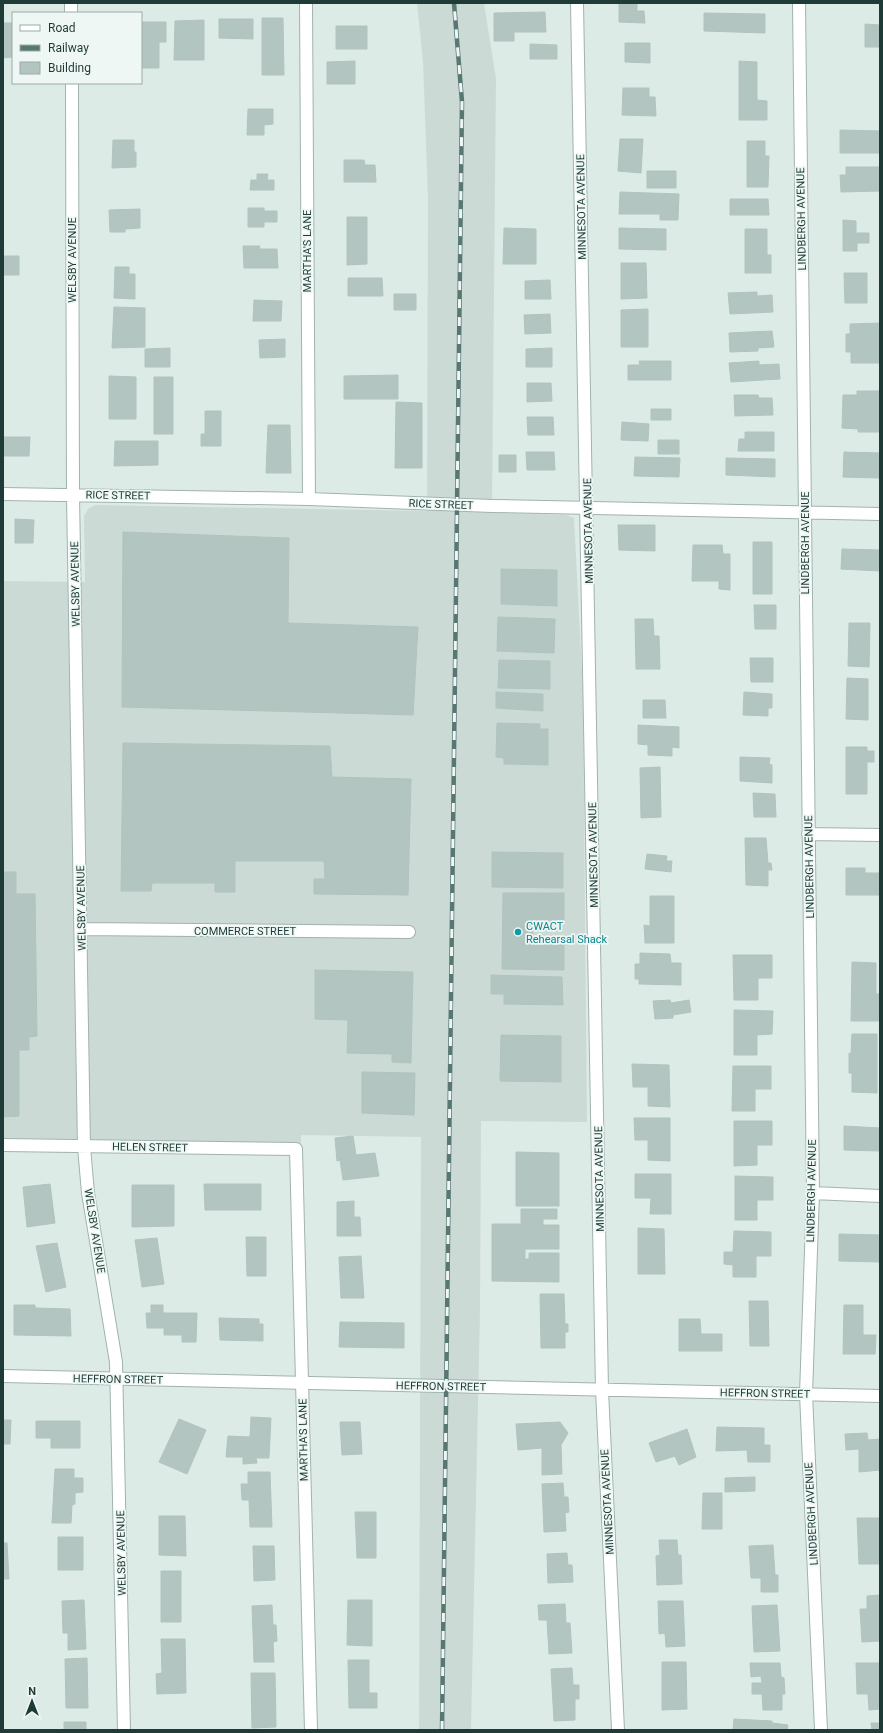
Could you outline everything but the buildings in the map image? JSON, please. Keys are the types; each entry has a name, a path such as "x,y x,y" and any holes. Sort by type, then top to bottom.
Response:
{"street":[{"name":"MARTHA'S LANE","path":"306,3 309,499"},
{"name":"MINNESOTA AVENUE","path":"577,3 602,1390 618,1730"},
{"name":"LINDBERGH AVENUE","path":"799,3 812,1193 806,1394 821,1730"},
{"name":"WELSBY AVENUE","path":"72,84 73,494 84,1147 88,1193 114,1351 117,1378 124,1730"},
{"name":"RICE STREET","path":"3,494 309,499 587,508 880,514"},
{"path":"808,834 880,835"},
{"name":"COMMERCE STREET","path":"81,929 409,932"},
{"name":"HELEN STREET","path":"3,1145 296,1149"},
{"name":"MARTHA'S LANE","path":"296,1149 311,1730"},
{"path":"812,1193 880,1196"},
{"name":"HEFFRON STREET","path":"3,1376 880,1396"}],"shaded area":[{"path":"417,3 484,3 496,79 492,506 469,505 469,512 566,515 574,518 583,692 587,1122 481,1121 480,1311 471,1730 419,1730 421,1137 301,1135 301,1144 3,1138 3,581 85,582 84,516 89,508 96,505 427,511 428,197 423,62"}],"railway":[{"path":"442,1730 462,102 454,3"}],"place":[{"name":"CWACT Rehearsal Shack","path":"518,932"}]}
